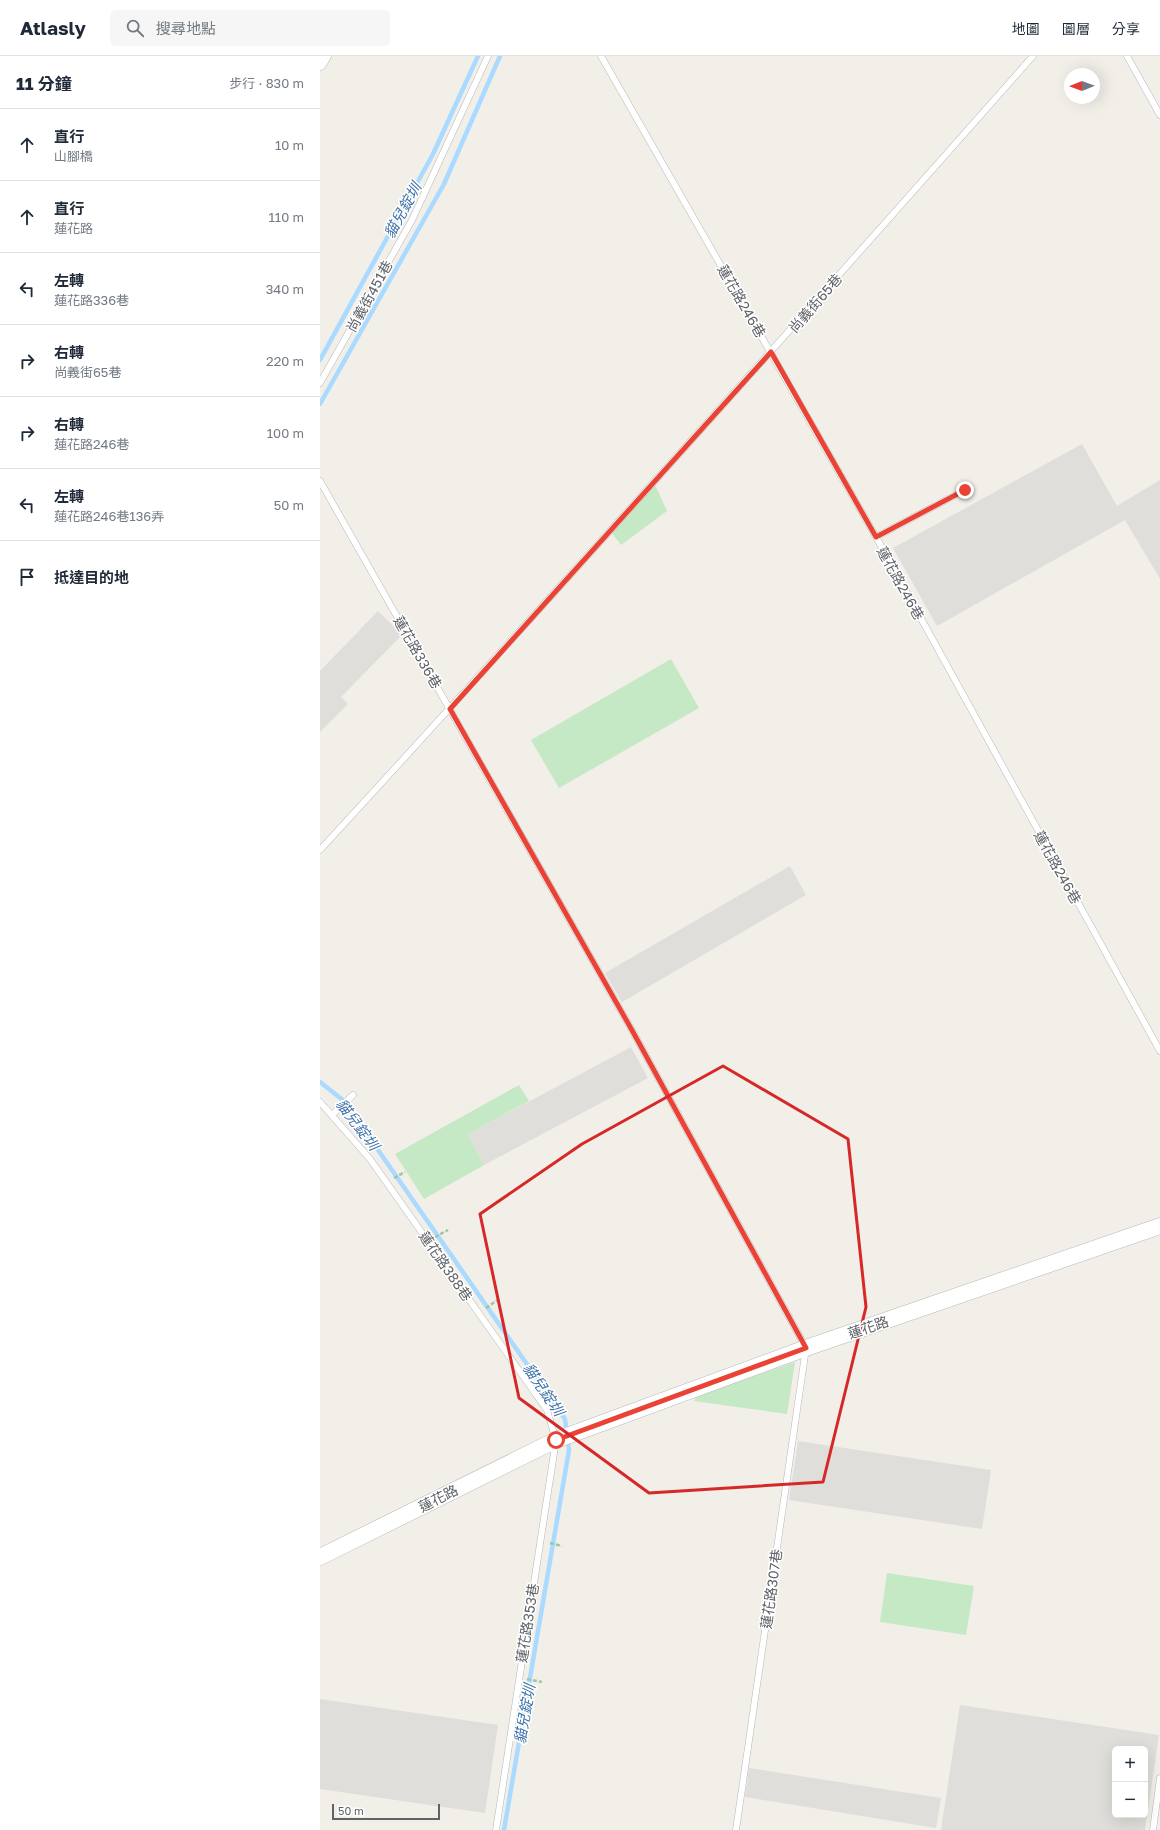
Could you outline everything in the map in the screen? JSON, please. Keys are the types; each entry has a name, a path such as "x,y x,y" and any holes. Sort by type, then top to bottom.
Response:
{"street":[{"path":"320,64 325,56"},
{"name":"蓮花路","path":"320,1557 556,1440 806,1348 1160,1226"}],"lane":[{"name":"尚義街451巷","path":"320,383 412,220 488,56"},
{"name":"蓮花路246巷","path":"601,56 876,537 1160,1051"},
{"name":"尚義街65巷","path":"320,850 450,709 771,352 1033,56"},
{"path":"1127,56 1160,115"},
{"name":"蓮花路336巷","path":"320,481 633,1032 806,1348"},
{"path":"876,537 965,490"},
{"path":"332,1115 353,1095"},
{"name":"蓮花路388巷","path":"320,1102 370,1159 547,1410 556,1440"},
{"name":"蓮花路307巷","path":"736,1830 806,1348"},
{"name":"蓮花路353巷","path":"496,1830 556,1440"},
{"path":"1153,1830 1160,1778"}],"path":[{"path":"479,1313 499,1299"}],"highlighted area":[{"path":"723,1066 848,1139 866,1307 823,1482 649,1493 519,1398 480,1214 582,1144"}],"shaded area":[{"path":"1082,444 1117,506 1160,480 1160,579 1125,520 937,626 893,548"},
{"path":"378,611 402,635 341,697 348,704 320,732 320,671"},
{"path":"790,866 806,895 622,1002 605,973"},
{"path":"631,1047 648,1078 484,1165 468,1134"},
{"path":"798,1441 991,1470 982,1529 789,1500"},
{"path":"320,1699 498,1725 485,1813 320,1789"},
{"path":"960,1705 1159,1735 1148,1810 1148,1746 1112,1746 1112,1818 1147,1818 1145,1830 941,1830"},
{"path":"749,1768 941,1798 936,1828 745,1797"}],"green space":[{"path":"655,485 667,511 621,545 612,533"},
{"path":"671,659 699,708 559,788 531,740"},
{"path":"519,1085 529,1101 468,1134 484,1165 424,1199 395,1154"},
{"path":"795,1362 787,1414 694,1401 698,1395"},
{"path":"887,1573 974,1586 966,1635 880,1622"}],"waterway":[{"name":"貓兒錠圳","path":"320,360 433,154 478,56"},
{"path":"320,404 444,184 500,56"},
{"name":"貓兒錠圳","path":"320,1082 344,1101 565,1419 569,1450 504,1830"}],"route":[{"path":"556,1440 806,1348 633,1032 450,709 771,352 876,537 965,490"}]}
